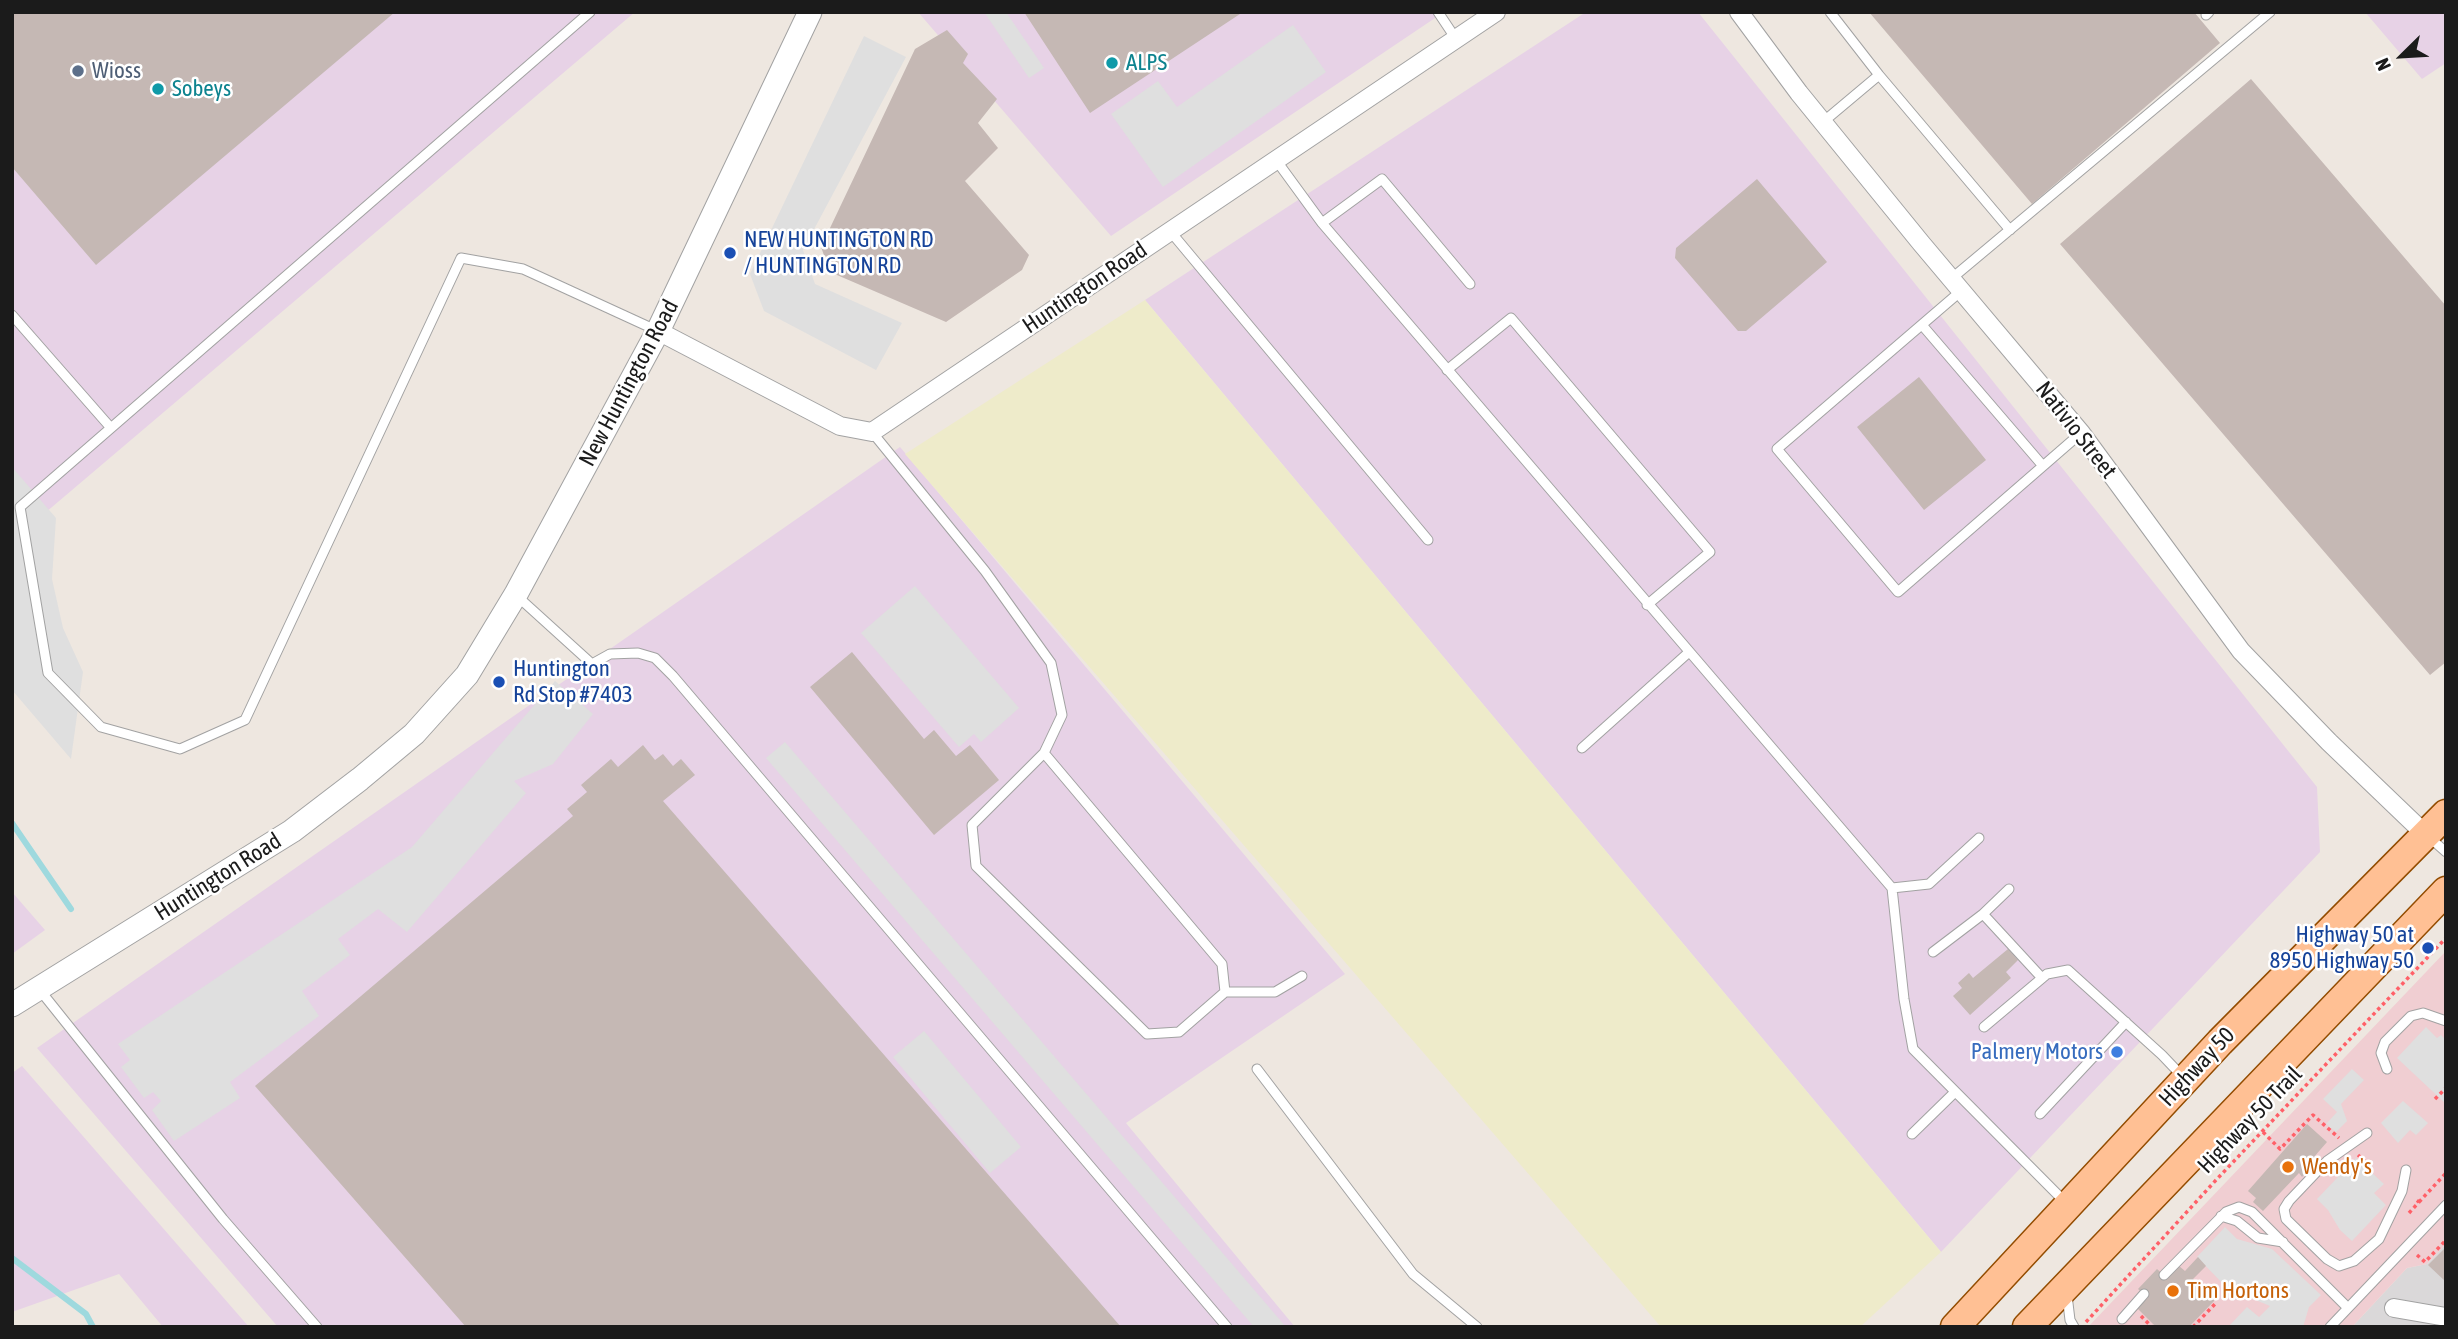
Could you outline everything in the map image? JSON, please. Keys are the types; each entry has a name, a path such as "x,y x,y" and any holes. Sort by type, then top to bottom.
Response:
{"main road":[{"name":"Highway 50","path":"1955,1327 2293,967 2436,844 2446,814"},
{"path":"2027,1327 2446,891"}],"street":[{"name":"New Huntington Road","path":"414,734 467,675 516,594 659,331 810,12"},
{"name":"Huntington Road","path":"872,432 1496,12"},
{"name":"Nativio Street","path":"1739,12 1823,122 2081,433 2241,651 2329,742 2436,844"},
{"path":"659,331 840,426 872,432"},
{"name":"Huntington Road","path":"12,1005 292,831 414,734"},
{"path":"2395,1308 2446,1317"}],"lane":[{"path":"590,12 16,508 48,673 101,727 180,749 246,720 461,258 523,269 659,331"},
{"path":"1438,12 1456,39"},
{"path":"1830,12 2010,230"},
{"path":"2081,433 1898,592 1777,449 1922,325 1956,285 2010,230 2270,12"},
{"path":"1823,122 1880,75"},
{"path":"1276,160 1322,223 1892,888 1904,999 1913,1049 2068,1205"},
{"path":"1322,223 1382,179 1470,284"},
{"path":"1170,231 1427,540"},
{"path":"12,315 111,428"},
{"path":"1447,370 1511,318 1710,552 1647,605"},
{"path":"1922,325 2043,466"},
{"path":"872,432 985,571 1051,663 1062,715 1044,753 972,825 976,866 1147,1034 1179,1032 1225,992 1275,992 1302,976"},
{"path":"516,594 592,664 610,654 638,653 655,658 673,676 1227,1327"},
{"path":"1583,748 1688,653"},
{"path":"1044,753 1222,964 1225,992"},
{"path":"1892,888 1929,884 1979,838"},
{"path":"1933,952 1983,914 2009,889"},
{"path":"1983,914 2042,978"},
{"path":"1984,1027 2047,974 2068,970 2185,1080"},
{"path":"38,988 223,1219 317,1327"},
{"path":"2387,1069 2381,1052 2385,1042 2411,1016 2423,1013 2446,1021"},
{"path":"2040,1114 2126,1022"},
{"path":"1257,1069 1413,1274 1477,1327"},
{"path":"1912,1133 1955,1091"},
{"path":"2367,1133 2327,1161 2289,1200 2284,1209 2286,1219 2327,1259 2339,1266 2354,1261 2379,1239 2402,1191 2406,1170"},
{"path":"2330,1327 2446,1205"},
{"path":"2164,1275 2221,1216 2232,1208 2246,1208 2347,1307"},
{"path":"2221,1216 2237,1221 2258,1238 2283,1242"},
{"path":"2068,1284 2067,1302 2074,1327"},
{"path":"2122,1319 2144,1294"}],"path":[{"name":"Highway 50 Trail","path":"2081,1327 2446,938"},
{"path":"2435,1099 2446,1088"},
{"path":"2263,1132 2280,1149 2313,1115 2342,1140"},
{"path":"2357,1154 2370,1166"},
{"path":"2419,1202 2446,1173"},
{"path":"2410,1262 2417,1255 2425,1262 2446,1240"},
{"path":"2114,1291 2119,1296"},
{"path":"2193,1327 2215,1304"},
{"path":"2138,1313 2152,1327"}],"shaded area":[{"path":"12,12 635,12 12,541"},
{"path":"918,12 1444,12 1111,236"},
{"path":"984,12 1006,12 1044,68 1029,78"},
{"path":"1586,12 1698,12 2317,787 2320,852 1941,1252 1145,300"},
{"path":"2365,12 2446,12 2446,63 2422,79"},
{"path":"1293,25 1326,72 1163,187 1111,114 1158,81 1177,107"},
{"path":"864,36 906,57 803,250 815,284 902,323 876,370 764,311 750,274"},
{"path":"1145,300 1941,1252 1860,1327 1661,1327 905,454"},
{"path":"900,447 1345,974 1126,1123 1295,1327 278,1327 37,1048"},
{"path":"12,467 56,518 52,579 63,628 83,672 71,759 12,690"},
{"path":"915,586 1019,708 981,742 974,734 959,747 861,633"},
{"path":"555,681 593,714 553,764 514,781 526,793 407,932 378,909 338,939 350,955 302,991 319,1016 230,1082 240,1098 174,1141 152,1110 161,1101 153,1092 144,1098 121,1067 130,1060 118,1044 412,847"},
{"path":"785,742 1286,1327 1254,1327 766,758"},
{"path":"12,892 45,930 12,954"},
{"path":"2446,951 2446,1244 2427,1264 2407,1268 2352,1327 2088,1327"},
{"path":"2426,1027 2437,1038 2441,1035 2446,1040 2446,1104 2397,1058"},
{"path":"924,1031 1021,1147 990,1173 893,1057"},
{"path":"22,1066 249,1327 163,1327 119,1274 12,1312 12,1073"},
{"path":"2352,1069 2364,1080 2341,1104 2347,1121 2336,1132 2326,1124 2337,1112 2323,1099"},
{"path":"2403,1101 2428,1123 2416,1135 2410,1130 2398,1143 2381,1123"},
{"path":"2356,1158 2384,1184 2374,1193 2386,1205 2352,1241 2340,1230 2328,1210 2317,1199"},
{"path":"2225,1227 2237,1239 2272,1249 2321,1295 2309,1307 2303,1327 2228,1327 2247,1307 2259,1317 2270,1306 2227,1288 2197,1257"},
{"path":"2446,1244 2446,1327 2352,1327 2407,1268 2427,1264"}],"building":[{"name":"Sobeys","path":"12,12 395,12 96,265 12,167"},
{"name":"ALPS","path":"1024,12 1243,12 1090,113"},
{"path":"1869,12 2194,12 2220,43 2032,204"},
{"path":"947,30 968,54 963,63 997,99 978,123 998,148 965,181 1029,255 1022,270 946,322 830,272 821,247 915,49"},
{"path":"2251,79 2446,306 2446,662 2430,675 2060,244"},
{"path":"1757,179 1827,262 1746,331 1738,331 1675,258 1676,248"},
{"path":"1919,377 1986,460 1924,510 1857,427"},
{"path":"852,652 924,739 934,730 956,756 970,745 999,780 934,835 810,687"},
{"path":"643,745 655,760 663,754 673,766 681,759 695,775 663,801 1121,1327 466,1327 255,1086 573,816 567,809 587,792 581,785 611,759 618,767"},
{"path":"2008,949 2018,960 2006,972 2011,978 1970,1015 1953,996 1962,988 1958,983 1969,973 1973,978"},
{"name":"Wendy's","path":"2307,1124 2327,1142 2307,1165 2310,1169 2302,1177 2299,1173 2263,1211 2253,1202 2256,1198 2248,1191"},
{"path":"2446,1247 2446,1282 2428,1265"},
{"name":"Tim Hortons","path":"2198,1257 2206,1266 2193,1279 2215,1300 2189,1327 2156,1327 2137,1308 2148,1298 2138,1289 2157,1269 2167,1278 2179,1266 2185,1271"}],"waterway":[{"path":"12,823 71,909"},
{"path":"12,1258 86,1314 93,1327"}],"place":[{"name":"ALPS","path":"1112,63"},
{"name":"Wioss","path":"78,71"},
{"name":"Sobeys","path":"158,89"},
{"name":"NEW HUNTINGTON RD / HUNTINGTON RD","path":"730,253"},
{"name":"Huntington Rd Stop #7403","path":"499,682"},
{"name":"Highway 50 at 8950 Highway 50","path":"2428,948"},
{"name":"Palmery Motors","path":"2117,1052"},
{"name":"Wendy's","path":"2288,1167"},
{"name":"Tim Hortons","path":"2173,1291"}]}
